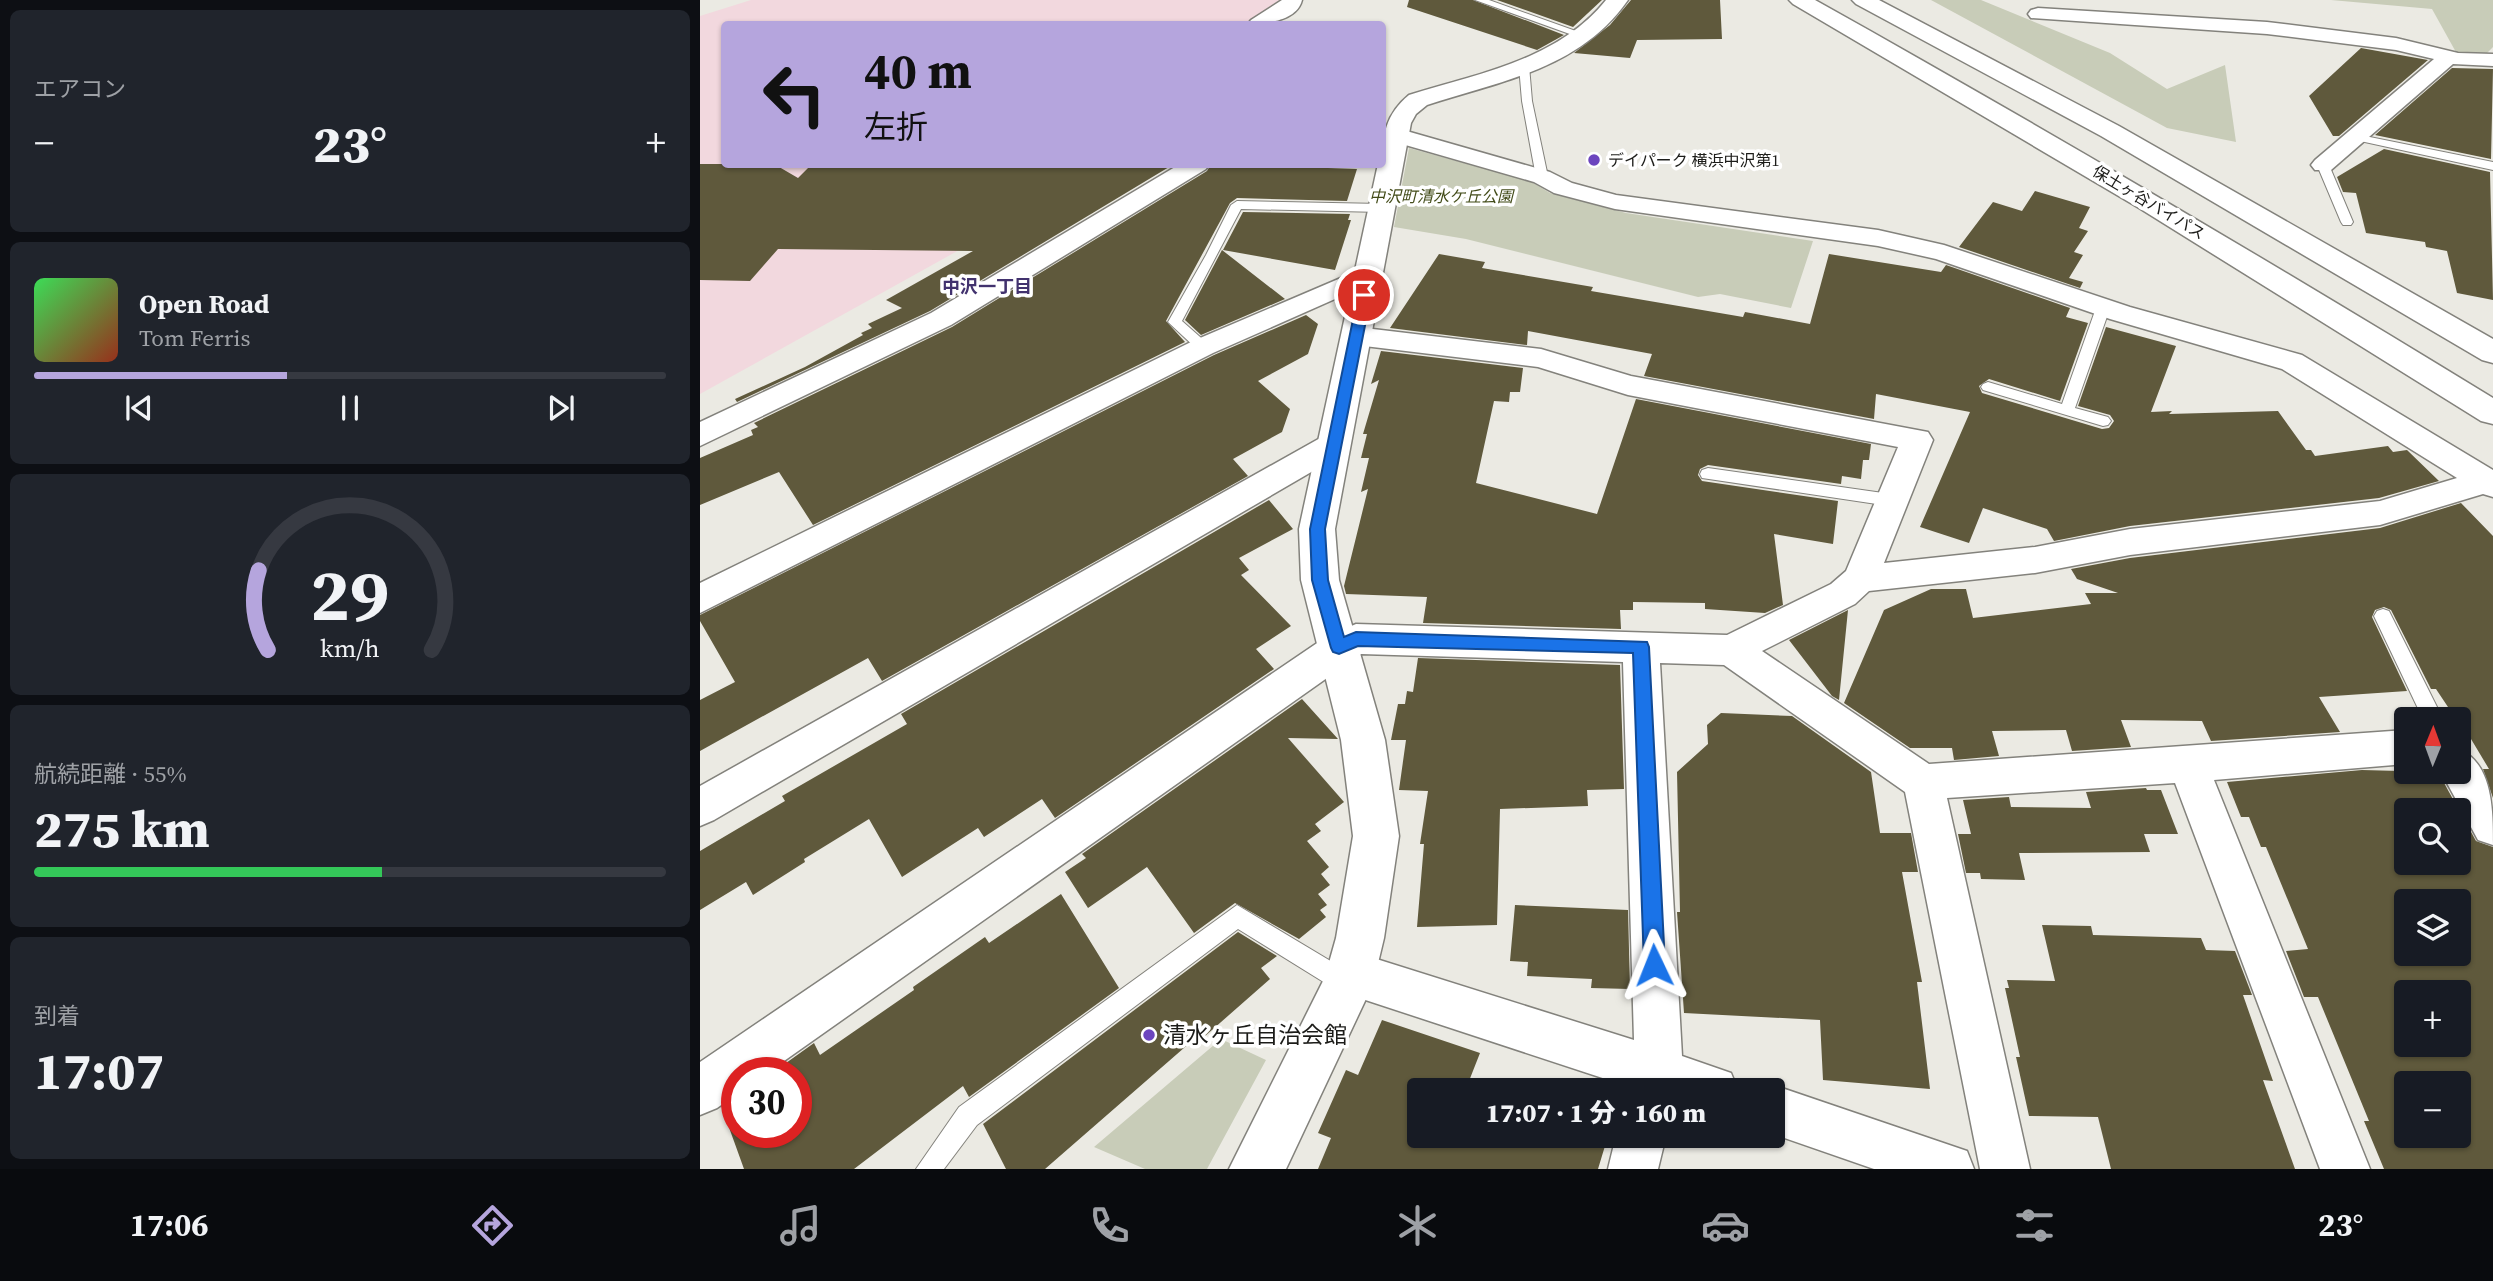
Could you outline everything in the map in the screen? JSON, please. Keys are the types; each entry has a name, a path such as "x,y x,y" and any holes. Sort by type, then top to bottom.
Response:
{"main road":[{"path":"1257,1169 1349,979 1370,882 1376,836 1363,740 1320,580 1317,529 1382,208 1393,124 1418,100 1558,53 1602,19 1617,0"},
{"name":"保土ヶ谷バイパス","path":"1800,0 2016,122 2279,279 2493,413"},
{"path":"1863,0 2110,131 2493,353"}],"street":[{"path":"1263,21 1291,5 1292,0"},
{"path":"2038,14 2267,28 2396,44 2454,58 2493,60"},
{"path":"2454,58 2493,79"},
{"path":"2323,165 2454,58"},
{"path":"1393,124 1542,177 1563,188 1615,202 1878,238 1998,270 2103,308 2292,362 2490,483"},
{"path":"700,435 941,319 1191,168"},
{"path":"700,599 1203,347 1369,274"},
{"path":"700,1091 1339,648 1356,639 1731,650 1843,594 1860,579 1890,500 1917,440 1628,385 1541,358 1356,336"},
{"path":"700,807 1333,445"},
{"path":"1860,579 2035,560 2130,542 2379,513 2490,483"},
{"path":"1641,647 1656,1078"},
{"path":"1731,650 1923,782 2188,765 2394,748"},
{"path":"2188,765 2345,1169"},
{"path":"1923,782 2005,1169"},
{"path":"2469,784 2493,826"},
{"path":"1349,979 1647,1078"},
{"path":"1785,1114 1949,1169"},
{"path":"1633,1169 1639,1148"}],"lane":[{"path":"1480,0 1582,35"},
{"path":"1524,66 1527,101 1542,177"},
{"path":"2355,137 2493,166"},
{"path":"2323,165 2347,222"},
{"path":"1203,347 1175,322 1213,256 1237,205 1382,208"},
{"path":"2067,410 2103,308"},
{"path":"1988,387 2104,421"},
{"path":"1708,474 1890,500"},
{"path":"2383,616 2427,707"},
{"path":"929,1169 968,1116 1237,916 1349,979"}],"shaded area":[{"path":"751,0 1279,0 1251,21 721,21 721,168 1037,168 1038,177 1015,219 700,394 700,16"}],"green space":[{"path":"1931,0 1981,0 2110,53 2167,89 2225,65 2236,142 2167,128"},
{"path":"2331,0 2493,0 2493,47 2484,56 2457,54 2432,9"},
{"name":"中沢町清水ケ丘公園","path":"1409,148 1530,181 1550,193 1626,213 1813,241 1791,308 1720,294 1698,297 1466,239 1394,227"},
{"path":"1221,1039 1266,1060 1207,1169 1145,1169 1094,1147"}],"building":[{"path":"1409,0 1473,0 1564,35 1537,50 1407,7"},
{"path":"1497,0 1602,0 1573,27"},
{"path":"1631,0 1720,0 1722,39 1637,40 1630,58 1574,53 1610,25"},
{"path":"2361,48 2428,60 2339,136 2333,136 2309,96"},
{"path":"2452,68 2493,69 2491,159 2375,135"},
{"path":"2384,149 2490,172 2493,300 2457,293 2447,251 2426,247 2425,242 2366,233 2356,193 2343,192 2337,177"},
{"path":"700,164 721,164 721,168 781,168 798,178 808,168 1167,168 930,311 737,402 735,399 805,367 863,335 861,333 872,328 868,324 902,308 886,300 973,251 778,249 750,281 700,280"},
{"path":"1209,168 1357,169 1347,201 1237,198 1230,203 1166,321 1185,342 813,525 779,472 700,505 700,458 753,435 751,430 758,427 754,423 952,327"},
{"path":"2035,191 2090,207 2079,228 2088,231 2074,252 2083,255 2069,278 2083,282 2080,288 1959,247 1993,202 2022,211"},
{"path":"1243,212 1350,214 1348,220 1351,220 1335,270 1223,250"},
{"path":"1222,250 1285,299 1201,335 1185,320"},
{"path":"1439,254 1485,262 1482,268 1593,287 1591,291 1743,317 1745,312 1810,324 1829,254 1941,272 1946,265 2070,308 2066,317 2088,323 2060,401 1989,379 1979,386 1982,393 2102,429 2109,428 2114,421 2110,415 2078,406 2106,327 2176,346 2151,412 2172,411 2169,414 2278,411 2306,450 2311,450 2315,456 2388,446 2393,452 2407,450 2439,481 2379,498 2130,526 2054,541 2047,529 1983,508 1969,543 1920,527 1970,412 1876,394 1874,419 1644,376 1652,354 1528,331 1527,345 1390,328"},
{"path":"1306,315 1318,324 1308,354 1258,381 1290,409 1282,432 1233,459 1248,476 882,681 868,658 700,751 700,700 735,682 700,621 700,615 1214,355"},
{"path":"1381,351 1523,368 1520,392 1510,392 1509,402 1494,401 1476,483 1597,514 1636,399 1871,444 1869,460 1863,460 1861,479 1842,476 1841,484 1708,465 1700,469 1698,475 1702,481 1838,501 1833,544 1774,534 1783,605 1765,613 1705,609 1705,603 1633,602 1633,610 1620,610 1621,629 1423,623 1427,597 1346,594 1344,586 1368,489 1361,492 1369,458 1361,458 1367,434 1363,434 1379,380 1371,384"},
{"path":"1269,500 1293,529 1239,558 1249,570 1241,575 1291,626 1256,649 1274,669 1055,818 1042,799 984,837 978,828 902,877 869,819 804,859 805,862 753,895 746,882 700,910 700,851 785,801 782,796 907,724 901,714"},
{"path":"2461,503 2493,536 2493,798 2483,769 2489,769 2471,739 2471,707 2448,707 2436,689 2431,689 2391,610 2384,607 2375,610 2372,617 2407,691 2319,697 2340,732 2211,741 2202,721 2121,720 2131,747 2072,751 2066,730 1992,731 1999,756 1954,760 1952,748 1910,748 1844,703 1884,610 1931,589 1966,589 1973,618 2091,604 2085,593 2118,593 2077,579 2071,569 2130,558 2380,528"},
{"path":"1848,610 1839,700 1832,696 1789,640"},
{"path":"1418,658 1620,665 1624,789 1587,790 1588,806 1500,809 1497,925 1417,927 1424,844 1420,844 1428,791 1399,790 1406,740 1391,740 1398,704 1405,704 1407,691 1413,692"},
{"path":"1302,699 1338,739 1288,738 1344,802 1315,824 1321,831 1307,841 1329,867 1321,874 1330,885 1318,894 1327,905 1320,910 1326,917 1299,939 1235,903 1194,933 1147,867 1088,908 1065,872 1086,858 1082,854"},
{"path":"1721,713 1792,716 1871,772 1880,833 1911,833 1918,872 1902,872 1922,982 1917,982 1930,1089 1823,1080 1820,1020 1684,1013 1677,912 1680,912 1677,772 1708,744 1707,725"},
{"path":"2362,770 2394,771 2394,784 2445,784 2452,798 2394,798 2394,875 2471,875 2471,832 2476,841 2493,847 2493,1169 2384,1169 2364,1121 2369,1121 2318,997 2304,997 2286,951 2308,949 2266,847 2261,847 2249,817 2241,817 2227,782"},
{"path":"2146,788 2161,790 2178,834 2144,834 2150,852 2019,853 2025,880 1981,879 1980,873 1966,873 1958,834 1971,834 1963,800 2009,797 2011,807 2091,808 2086,792"},
{"path":"1061,894 1119,988 969,1097 963,1086 854,1169 744,1169 736,1148 812,1148 812,1057 794,1057 814,1043 820,1055 985,937 989,943"},
{"path":"1515,905 1628,910 1630,989 1591,988 1592,979 1527,976 1528,962 1510,961"},
{"path":"2042,925 2091,926 2093,935 2201,938 2206,950 2235,951 2252,995 2243,995 2273,1081 2263,1080 2295,1169 2111,1169 2098,1117 2029,1116 2005,988 2009,988 2007,980 2055,981"},
{"name":"清水ヶ丘自治会館","path":"1238,932 1277,956 1261,968 1270,979 1204,1037 1200,1034 1045,1169 1006,1169 983,1124"},
{"path":"1382,1020 1480,1053 1470,1078 1407,1078 1407,1148 1604,1148 1598,1169 1318,1169 1331,1138 1318,1133 1346,1070 1358,1075"}],"place":[{"name":"デイパーク 横浜中沢第1","path":"1594,160"},
{"name":"清水ヶ丘自治会館","path":"1149,1035"}],"district":[{"name":"中沢一丁目","path":"987,286"}],"route":[{"path":"1364,295 1317,529 1320,580 1339,648 1356,639 1641,647 1654,965"}]}
